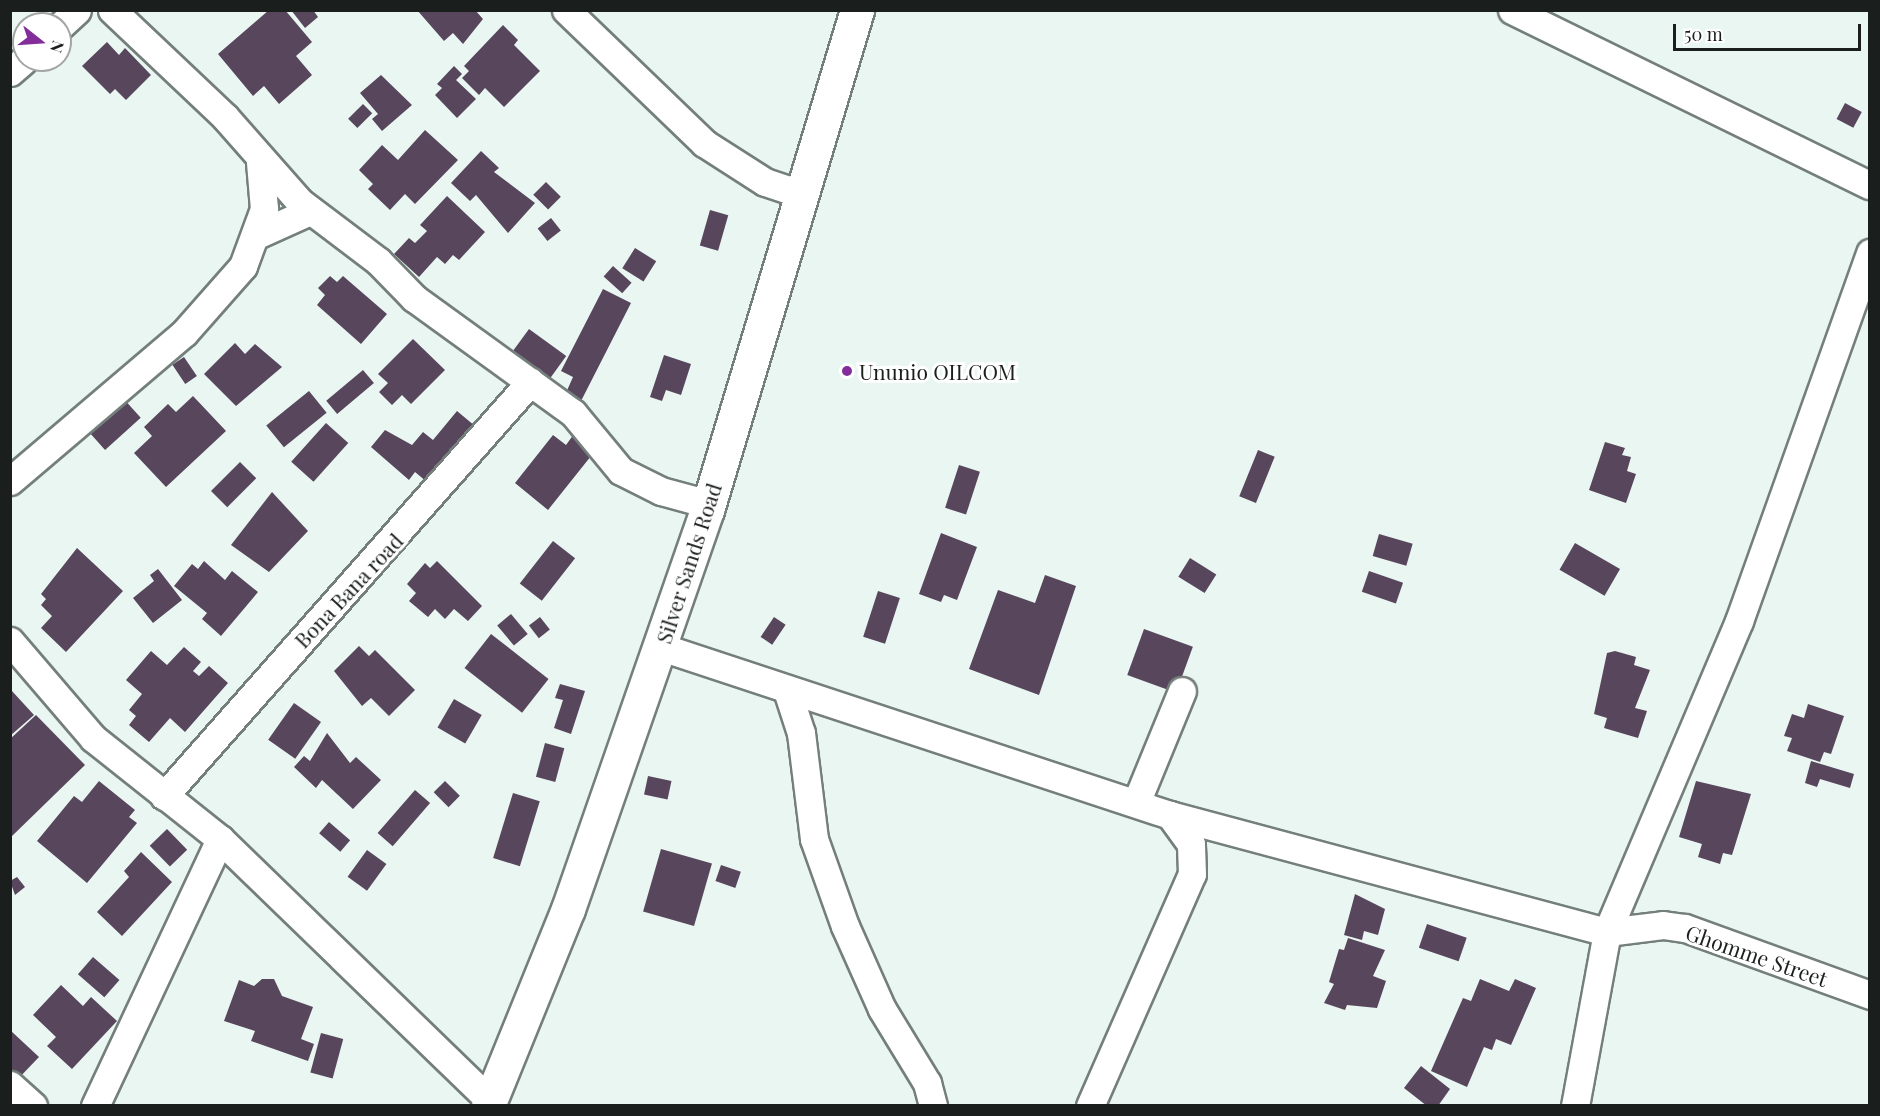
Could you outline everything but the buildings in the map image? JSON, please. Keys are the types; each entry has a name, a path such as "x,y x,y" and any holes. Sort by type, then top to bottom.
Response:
{"street":[{"path":"112,10 225,117 260,162 310,211 378,261 414,298 590,428 621,471 661,491 709,504"},
{"path":"566,10 704,144 765,182 804,195"},
{"name":"Silver Sands Road","path":"489,1103 568,909 661,647 709,504 804,195 857,10"},
{"path":"1512,10 1869,185"},
{"path":"10,481 184,333 243,266 259,234 264,209 260,162"},
{"path":"259,234 310,211"},
{"path":"1575,1106 1607,932 1739,621 1869,253"},
{"name":"Bona Bana road","path":"164,796 530,382"},
{"path":"10,640 93,738 220,839 489,1103"},
{"path":"661,647 1170,814 1607,932"},
{"path":"787,690 801,733 814,839 844,926 882,1009 927,1083 933,1106"},
{"path":"1136,803 1182,691"},
{"path":"1090,1106 1192,874 1191,844 1170,814"},
{"path":"95,1106 220,839"},
{"name":"Ghomme Street","path":"1607,932 1663,925 1685,928 1869,995"},
{"path":"10,1085 33,1106"}],"place":[{"name":"Ununio OILCOM","path":"847,371"}]}
